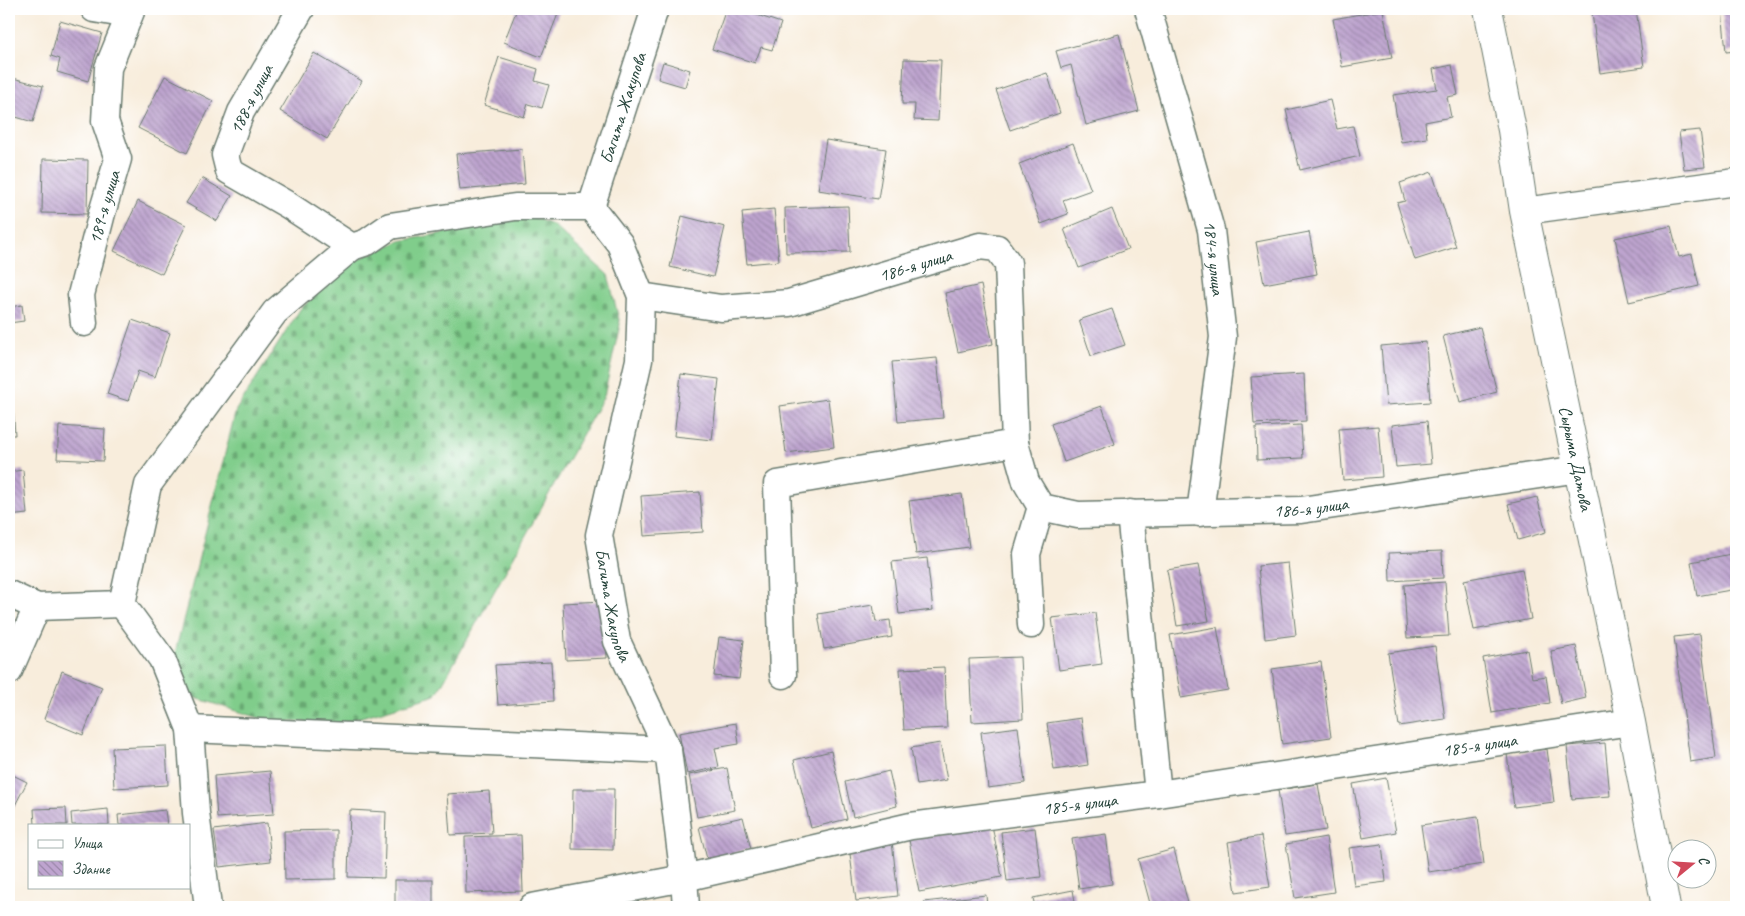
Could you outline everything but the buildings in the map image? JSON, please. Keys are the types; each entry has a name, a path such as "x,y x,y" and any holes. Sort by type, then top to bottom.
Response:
{"street":[{"path":"94,9 130,12"},
{"name":"188-я улица","path":"301,9 240,112 225,155 229,170 288,205 352,247"},
{"name":"Багита Жакупова","path":"591,207 655,9"},
{"name":"184-я улица","path":"1148,9 1211,230 1223,337 1200,513"},
{"name":"Сырыма Датова","path":"1488,9 1512,130 1524,210 1580,469 1666,907"},
{"name":"189-я улица","path":"84,322 81,295 118,159 104,121 108,68 130,12"},
{"path":"1524,210 1736,182"},
{"path":"208,907 196,812 190,729 162,659 122,604 148,485 275,312 352,247 366,242 390,226 515,206 591,207 620,244 641,296"},
{"name":"186-я улица","path":"641,296 721,308 789,303 980,246 997,248 1008,264 1015,443 1026,482 1040,507 1078,515 1301,510 1580,469"},
{"name":"Багита Жакупова","path":"641,296 638,360 599,535 617,641 668,750 686,907"},
{"path":"783,675 777,484 1015,443"},
{"path":"1031,625 1027,554 1040,507"},
{"path":"1130,513 1158,794"},
{"path":"9,594 37,607 122,604"},
{"path":"9,671 37,607"},
{"name":"185-я улица","path":"532,907 684,878 911,826 1158,794 1631,722"},
{"path":"190,729 668,750"}],"green space":[{"path":"533,217 554,226 608,275 620,324 604,396 436,695 341,723 269,721 189,696 173,661 236,410 301,308 354,261 400,241"}]}
